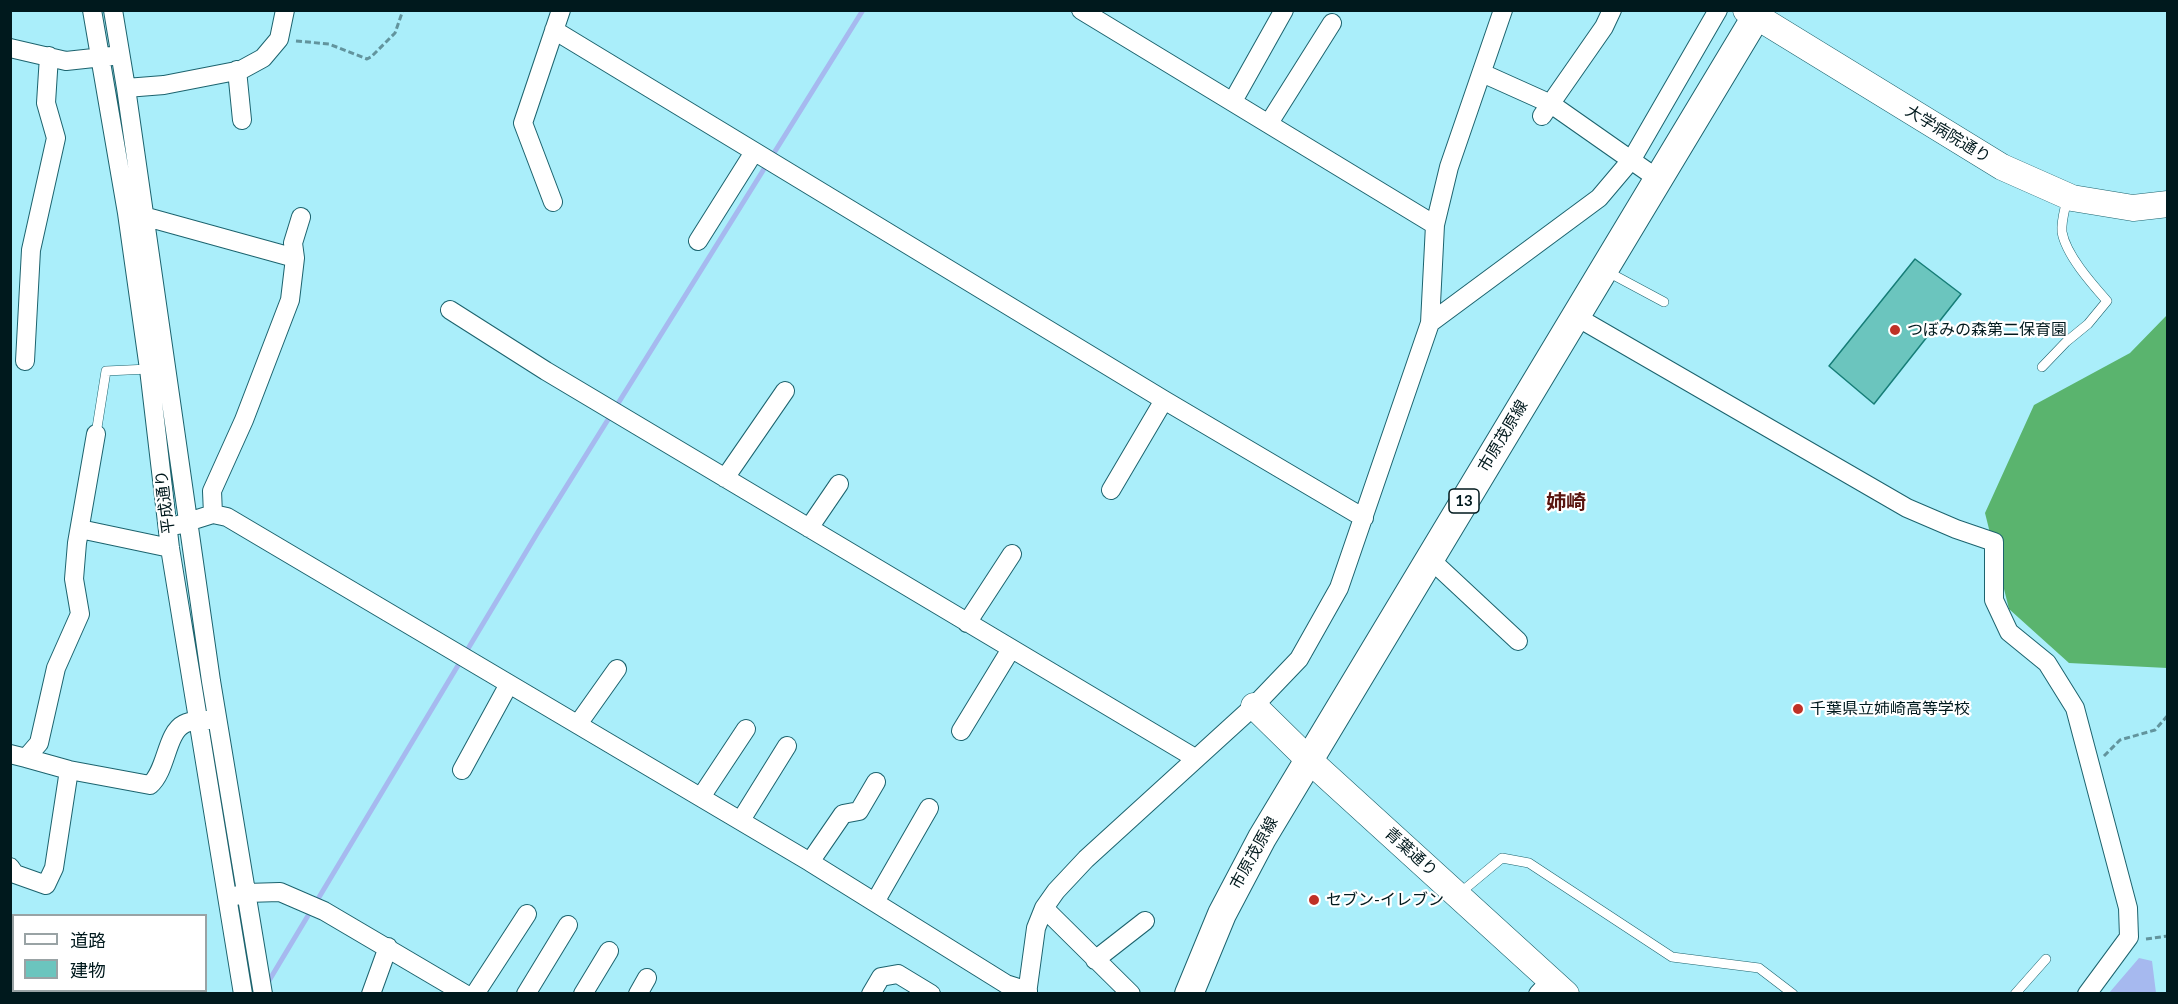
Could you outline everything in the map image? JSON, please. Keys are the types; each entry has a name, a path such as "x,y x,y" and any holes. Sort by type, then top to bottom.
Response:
{"main road":[{"name":"市原茂原線","path":"1190,993 1222,914 1242,874 1429,558 1658,179 1754,13"}],"street":[{"name":"平成通り","path":"92,10 127,213 149,369 170,548 243,993"},
{"name":"平成通り","path":"113,10 217,718 263,993"},
{"path":"126,88 164,85 237,70 262,58 279,39 285,10"},
{"path":"554,202 523,123 561,10"},
{"path":"1081,10 1435,225"},
{"path":"1233,101 1284,10"},
{"path":"168,527 213,514 227,517 741,820 1006,984 1028,992 1036,928 1044,908 1056,891 1086,859 1254,706 1299,659 1339,588 1430,324 1435,225 1449,167 1503,10"},
{"path":"1546,110 1604,27 1612,10"},
{"path":"1430,324 1599,198 1632,159 1718,10"},
{"name":"大学病院通り","path":"1754,13 2002,167 2067,196 2133,208 2168,204"},
{"path":"1269,123 1332,24"},
{"path":"554,30 1364,519"},
{"path":"10,48 66,61 120,55"},
{"path":"25,361 31,250 56,138 46,103 49,56"},
{"path":"237,70 242,120"},
{"path":"1482,73 1632,159 1658,179"},
{"path":"698,241 754,152"},
{"path":"144,216 295,258"},
{"path":"213,514 212,491 244,420 290,300 295,258 293,243 301,217"},
{"path":"450,310 546,371 1195,758"},
{"path":"1575,316 1907,508 1994,542 1994,600 2009,632 2047,663 2075,708 2128,908 2129,937 2087,993"},
{"path":"726,478 785,391"},
{"path":"1111,490 1164,400"},
{"path":"18,755 39,743 56,668 80,614 74,579 96,434"},
{"path":"809,528 838,484"},
{"path":"80,529 170,548"},
{"path":"967,622 1012,554"},
{"path":"1429,558 1518,641"},
{"path":"961,731 1011,649"},
{"path":"578,724 617,669"},
{"path":"462,770 509,684"},
{"name":"青葉通り","path":"1254,706 1309,760 1458,895 1552,989"},
{"path":"18,755 69,770 150,785 158,777 175,731 185,723 217,718"},
{"path":"701,797 746,729"},
{"path":"741,820 787,746"},
{"path":"10,867 15,874 46,885 54,868 69,770"},
{"path":"810,862 843,814 859,812 876,782"},
{"path":"874,902 929,808"},
{"path":"227,898 246,893 280,892 324,910 465,993"},
{"path":"1044,908 1131,993"},
{"path":"476,993 527,914"},
{"path":"1095,960 1145,921"},
{"path":"526,993 568,925"},
{"path":"371,993 387,947"},
{"path":"583,993 609,951"},
{"path":"871,993 882,977 898,974 931,993"}],"lane":[{"path":"2042,367 2066,342 2088,324 2107,300 2081,270 2062,233 2067,196"},
{"path":"1603,269 1664,302"},
{"path":"96,434 106,371 149,369"},
{"path":"1458,895 1502,858 1529,863 1672,957 1759,968 1793,993"},
{"path":"2015,993 2046,959"}],"path":[{"path":"279,39 329,44 367,59 394,33 403,10"},
{"path":"2089,762 2103,758 2120,740 2155,730 2168,715"}],"green space":[{"path":"2167,315 2167,668 2069,663 2009,609 1985,513 2034,405 2130,353"}],"water":[{"path":"2139,958 2152,961 2156,993 2109,993"}],"building":[{"name":"つぼみの森第二保育園","path":"1915,259 1961,294 1874,404 1829,366"}],"waterway":[{"path":"267,984 538,532 863,10"}],"place":[{"name":"つぼみの森第二保育園","path":"1895,330"},
{"name":"千葉県立姉崎高等学校","path":"1798,709"},
{"name":"セブン-イレブン","path":"1314,900"}],"district":[{"name":"姉崎","path":"1566,503"}]}
